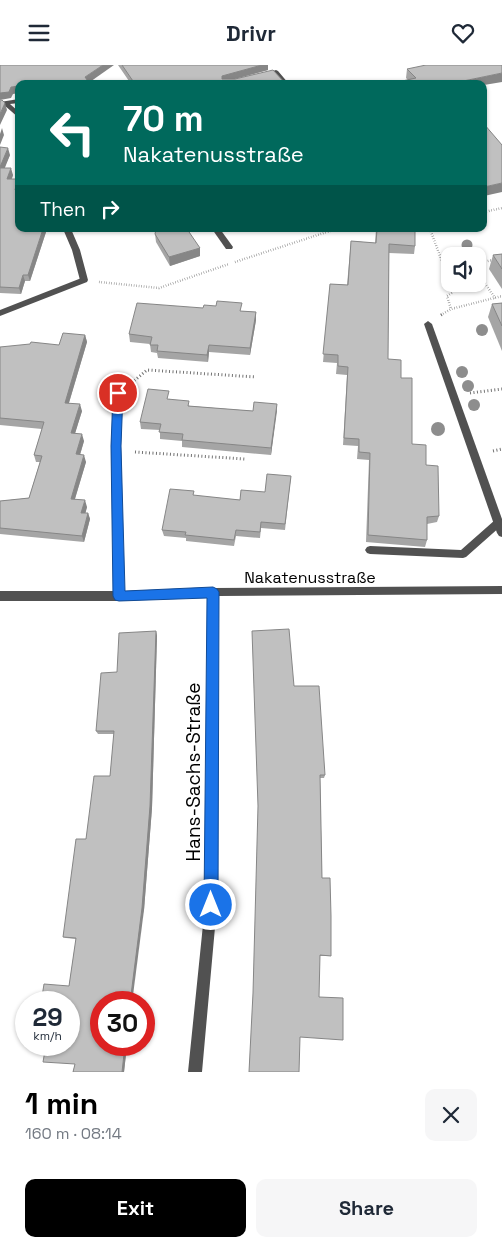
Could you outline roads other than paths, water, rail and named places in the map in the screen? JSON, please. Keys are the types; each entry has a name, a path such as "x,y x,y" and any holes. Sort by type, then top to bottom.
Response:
{"street":[{"path":"259,76 276,71 283,80"},
{"path":"3,103 15,113"},
{"path":"0,313 84,280 76,250 68,232"},
{"path":"218,232 229,247"},
{"path":"428,324 502,533"},
{"path":"118,393 116,450 119,596"},
{"path":"370,550 463,554 498,523"},
{"name":"Nakatenusstraße","path":"0,595 119,596 213,592 502,590"},
{"name":"Hans-Sachs-Straße","path":"195,1072 211,905 213,592"}]}
